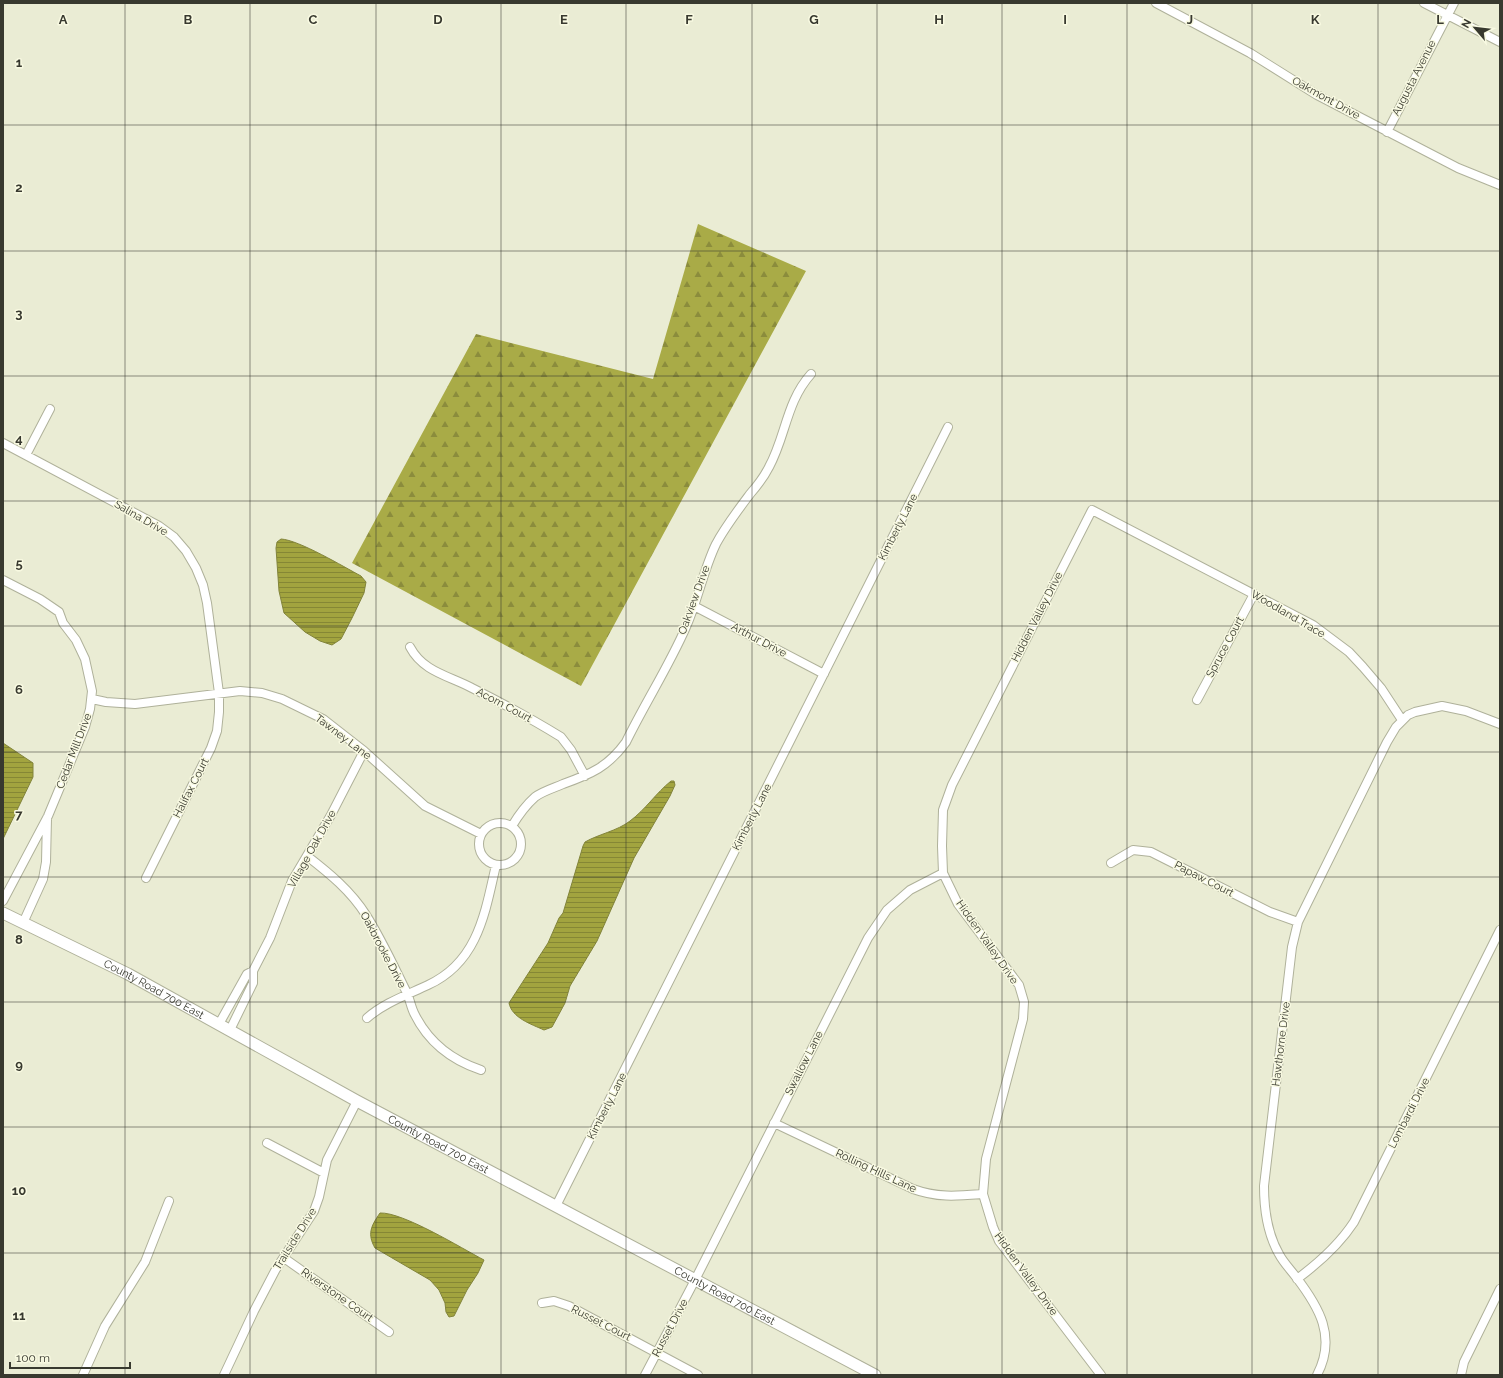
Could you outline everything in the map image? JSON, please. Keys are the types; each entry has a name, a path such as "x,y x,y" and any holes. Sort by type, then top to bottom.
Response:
{"main road":[{"name":"County Road 700 East","path":"3,913 128,974 357,1101 875,1375"}],"street":[{"name":"Oakmont Drive","path":"1156,3 1236,45 1317,96 1458,168 1500,185"},
{"path":"1424,3 1500,42"},
{"name":"Augusta Avenue","path":"1386,132 1454,3"},
{"name":"Oakview Drive","path":"512,826 528,804 536,797 602,767 613,758 626,742 678,643 694,606 705,570 717,543 726,528 764,477 769,468 794,400 803,384 811,374"},
{"path":"26,455 50,409"},
{"name":"Kimberly Lane","path":"556,1206 948,427"},
{"name":"Salina Drive","path":"3,443 151,521 167,531 180,544 194,563 203,585 207,603 219,693"},
{"name":"Woodland Trace","path":"1072,548 1092,510 1254,594 1313,625 1348,652 1381,688 1402,720"},
{"name":"Hidden Valley Drive","path":"1072,548 952,785 943,810 942,846 943,873 958,904 1019,986 1024,1002 1023,1019 986,1159 983,1194 993,1227 999,1240 1101,1375"},
{"name":"Cedar Mill Drive","path":"3,580 40,599 58,612 63,623 76,640 85,660 90,680 92,699 86,727 48,816 3,901"},
{"name":"Spruce Court","path":"1197,700 1254,594"},
{"name":"Arthur Drive","path":"694,606 824,674"},
{"name":"Acorn Court","path":"410,647 419,659 433,671 470,687 561,737 571,750 585,776"},
{"name":"Tawney Lane","path":"92,699 106,702 135,704 219,693 251,692 282,699 323,719 364,751 425,806 481,834"},
{"name":"Halifax Court","path":"146,878 211,748 219,721 219,693"},
{"path":"1402,720 1415,712 1442,706 1466,711 1500,724"},
{"name":"Hawthorne Drive","path":"1317,1375 1325,1353 1326,1344 1324,1326 1318,1309 1280,1256 1274,1245 1267,1222 1264,1198 1292,947 1298,922 1387,742 1402,720"},
{"name":"Village Oak Drive","path":"230,1030 253,983 253,971 270,938 292,881 331,815 364,751"},
{"path":"23,923 43,879 46,862 48,816"},
{"path":"505,823 512,826 517,831 521,845 516,858 503,865 490,863 481,853 479,840 481,834 485,828 491,824 505,823"},
{"name":"Papaw Court","path":"1111,863 1133,850 1151,852 1270,912 1298,922"},
{"name":"Oakbrooke Drive","path":"307,856 331,875 357,902 382,943 408,995 411,1006 418,1020 430,1037 442,1050 468,1066 482,1070"},
{"path":"367,1018 381,1008 443,977 464,958 472,945 485,915 496,865"},
{"name":"Swallow Lane","path":"695,1280 840,992 876,925 887,910 910,890 943,873"},
{"name":"Lombardi Drive","path":"1297,1279 1321,1261 1345,1236 1354,1222 1500,930"},
{"name":"Village Oak Drive","path":"219,1024 247,974 253,971"},
{"name":"Trailside Drive","path":"224,1375 254,1311 276,1269 314,1211 327,1160 357,1101"},
{"name":"Rolling Hills Lane","path":"774,1123 913,1189 925,1193 949,1196 983,1194"},
{"path":"267,1144 324,1173"},
{"path":"83,1375 105,1326 145,1262 169,1201"},
{"name":"Riverstone Court","path":"284,1258 389,1332"},
{"name":"Russet Drive","path":"645,1375 695,1280"},
{"path":"1461,1375 1464,1362 1500,1289"},
{"name":"Russet Court","path":"542,1303 554,1302 568,1306 698,1375"}],"green space":[{"path":"698,224 806,271 581,686 352,563 476,334 653,379"}],"shaded area":[{"path":"281,539 299,544 321,554 361,576 366,582 364,593 341,639 332,645 320,641 305,632 284,613 279,591 276,548 277,542"},
{"path":"3,743 33,763 33,777 3,839"},
{"path":"671,781 674,781 675,785 670,796 634,858 597,941 570,986 565,1003 552,1027 544,1030 518,1017 514,1013 509,1003 548,943 559,918 563,913 585,842 630,821"},
{"path":"380,1213 390,1214 417,1224 484,1260 454,1316 449,1317 439,1290 430,1280 375,1248 371,1238 371,1230"}]}
